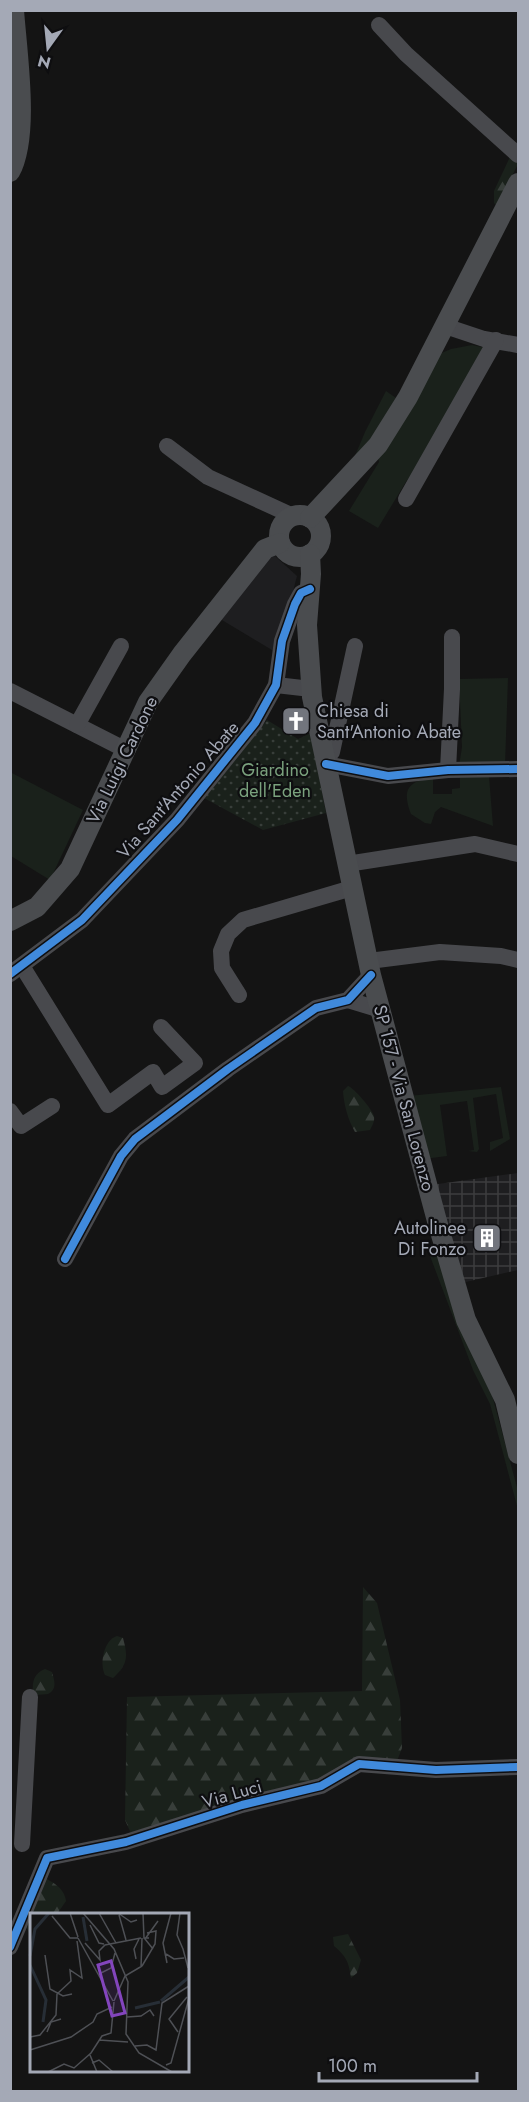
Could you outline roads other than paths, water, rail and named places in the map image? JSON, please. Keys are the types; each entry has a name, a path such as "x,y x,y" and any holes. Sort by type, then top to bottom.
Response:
{"main road":[{"path":"10,172 15,163 22,134 14,10"},
{"path":"302,517 319,527 321,537 318,545 310,554 296,556 289,554 280,543 280,530 283,524 302,517 378,445 408,397 519,183"},
{"name":"Via Luigi Cardone","path":"10,921 37,907 70,869 148,702 182,654 265,549 280,543"},
{"name":"SP 157 - Via San Lorenzo","path":"310,554 307,625 311,688 370,968 437,1221 466,1320 505,1400 519,1454"}],"street":[{"path":"379,25 406,54 519,155"},
{"path":"445,326 484,339 519,345"},
{"path":"406,499 496,340"},
{"path":"167,446 208,477 302,517"},
{"name":"Via Sant'Antonio Abate","path":"16,970 82,920 177,820 257,720 276,685 282,641 295,604 301,593 310,589"},
{"path":"448,770 453,637"},
{"path":"77,725 121,646"},
{"path":"355,646 332,752 325,762 388,776 448,770 519,770"},
{"path":"276,685 311,688"},
{"path":"10,691 126,750"},
{"path":"347,864 475,844 519,854"},
{"path":"238,995 222,968 221,951 228,934 243,920 352,888"},
{"path":"348,1000 370,968 440,952 501,956 519,960"},
{"path":"16,970 108,1105 153,1072 162,1087 195,1063 161,1027"},
{"path":"65,1259 121,1156 135,1139 228,1069 316,1008 348,1000 381,1010"},
{"path":"10,1111 21,1126 52,1106"},
{"path":"10,1947 47,1858 16,1843 30,1697"},
{"name":"Via Luci","path":"47,1858 129,1842 242,1805 321,1786 359,1764 436,1770 519,1767"}],"place":[{"name":"Chiesa di Sant'Antonio Abate","path":"296,721"},
{"name":"Autolinee Di Fonzo","path":"487,1238"}],"park label":[{"name":"Giardino dell'Eden","path":"275,780"}]}
